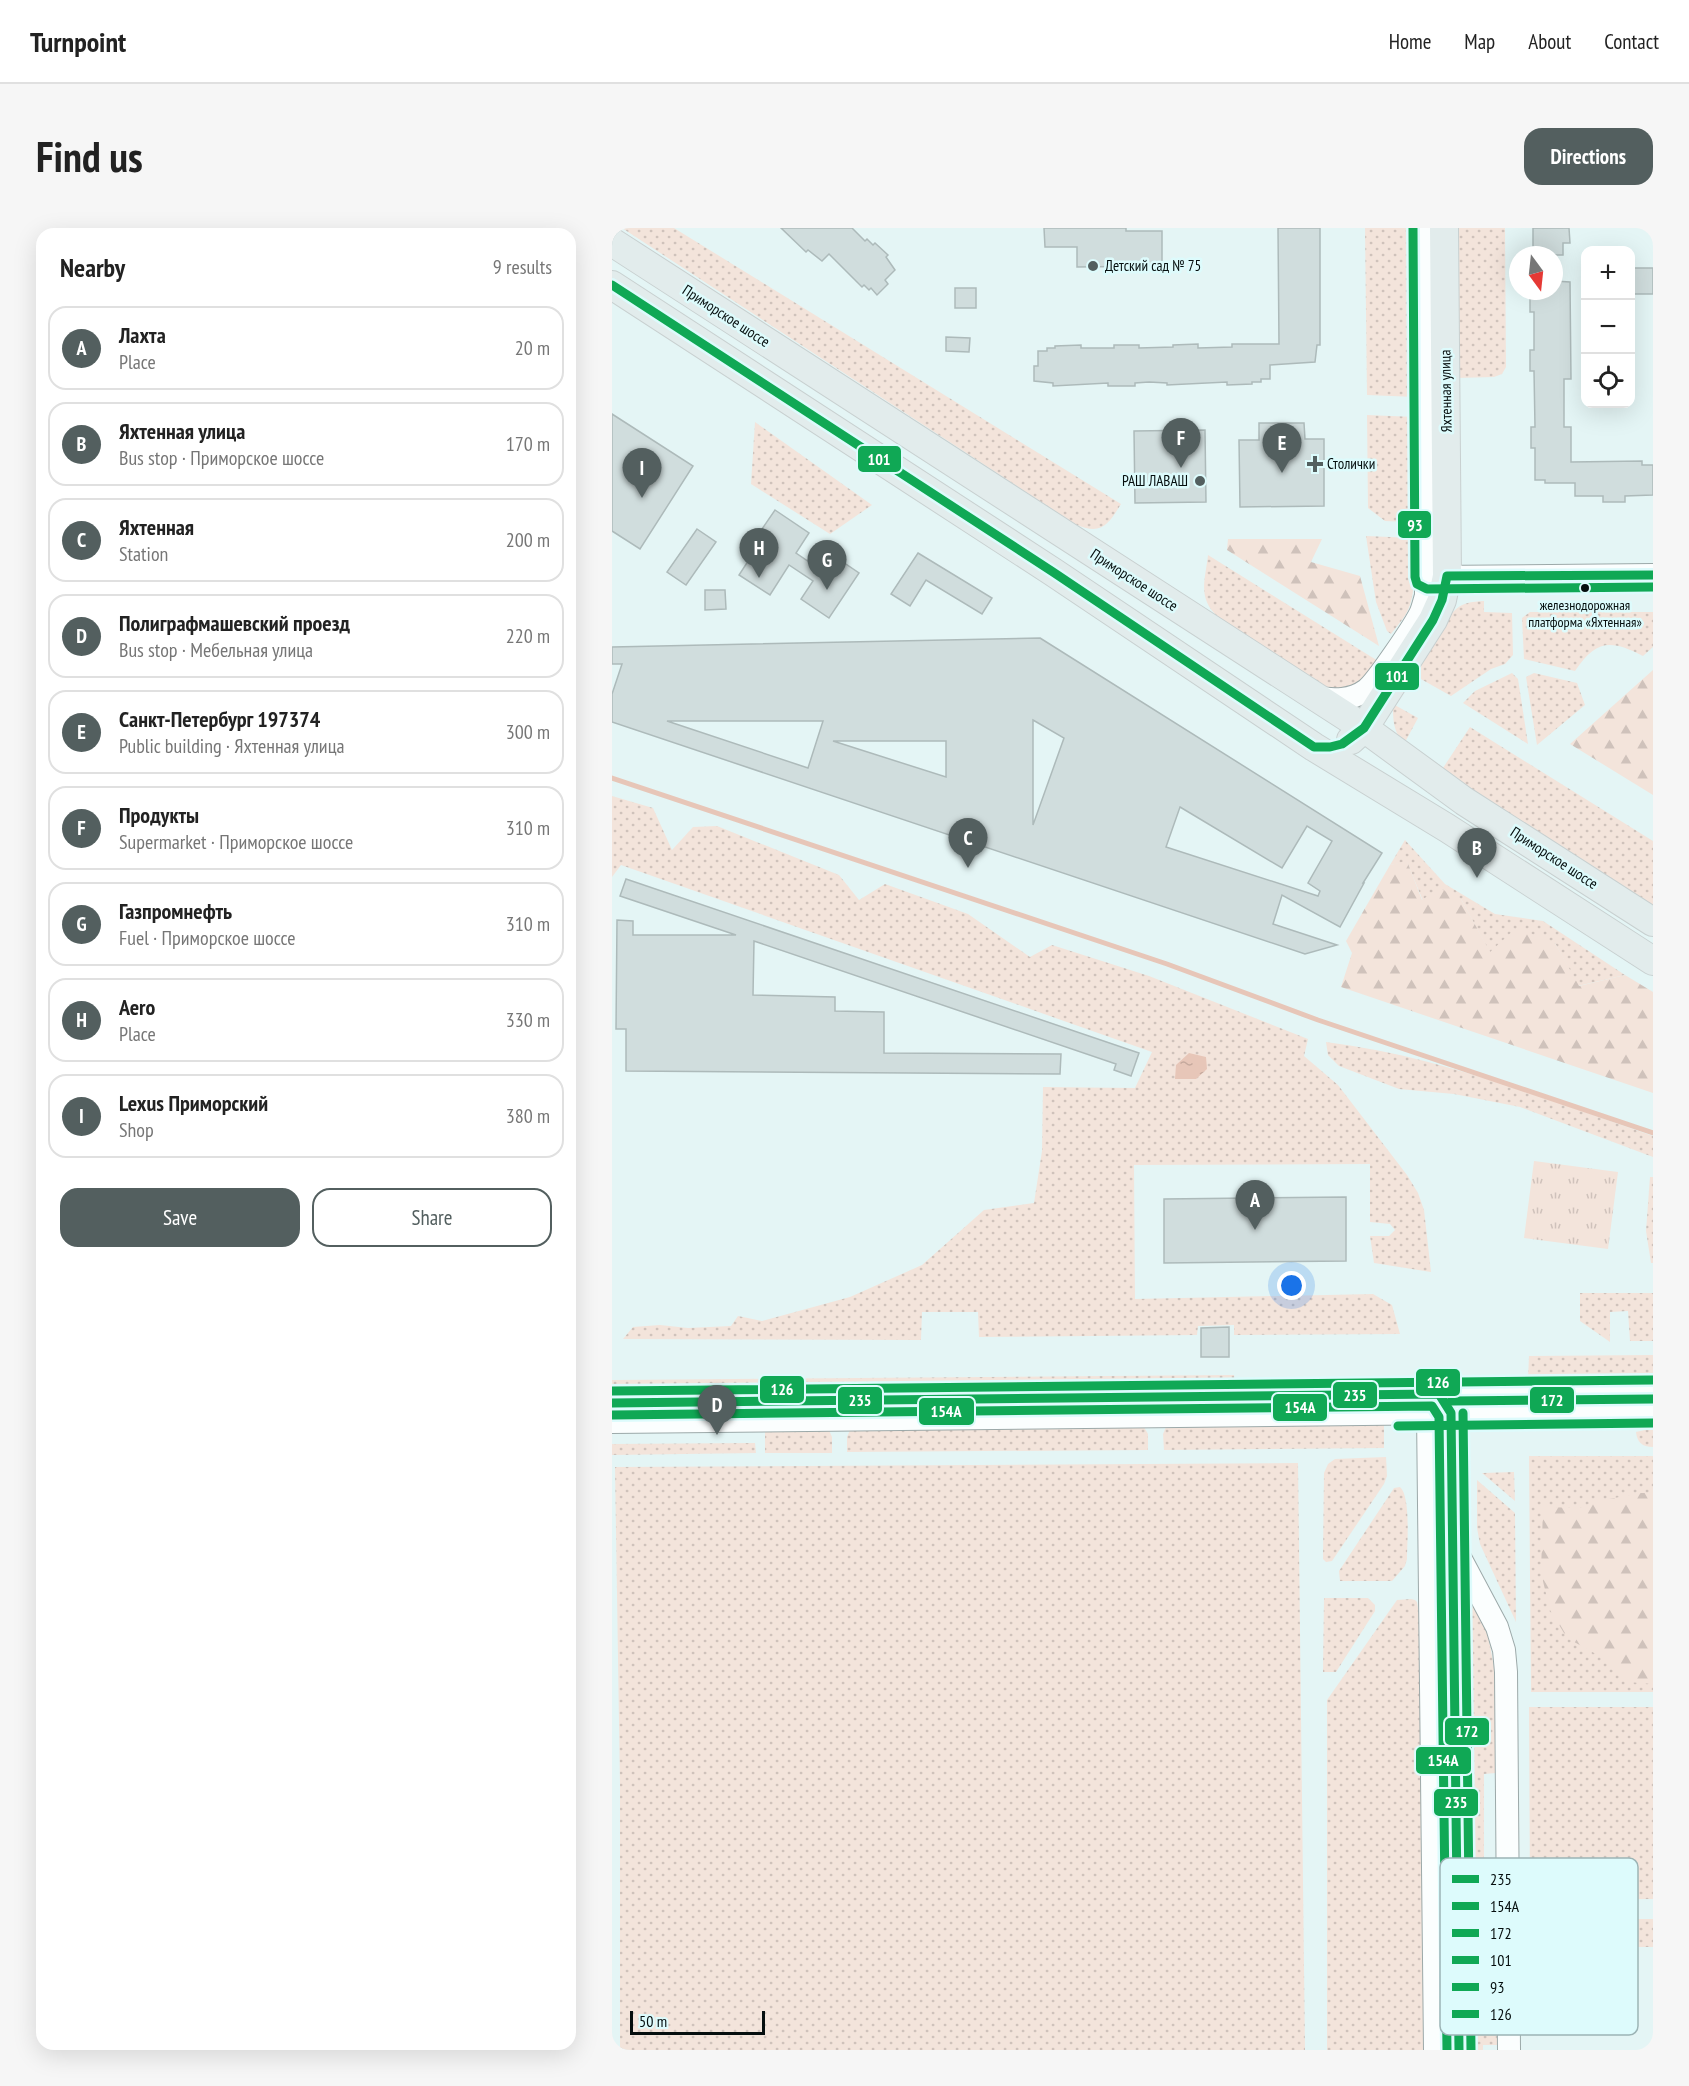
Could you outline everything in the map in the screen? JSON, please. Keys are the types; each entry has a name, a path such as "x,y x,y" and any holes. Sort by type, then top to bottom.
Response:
{"main road":[{"name":"Яхтенная улица","path":"1314,747 1327,748 1349,742 1364,728 1434,620 1442,600 1437,577 1444,228"},
{"name":"Приморское шоссе","path":"612,242 1364,728 1464,801 1653,922"},
{"path":"612,285 1053,572 1314,747 1447,828 1653,961"}],"street":[{"name":"Яхтенная улица","path":"1317,698 1336,700 1350,698 1367,690 1420,614 1426,596 1437,577 1425,228"},
{"path":"1437,577 1653,575"},
{"path":"612,1422 1433,1404 1653,1392"},
{"path":"612,1403 1433,1404 1451,1413 1653,1412"},
{"path":"1433,1404 1435,2050"},
{"path":"1451,1413 1457,1858"},
{"path":"1453,1546 1497,1627 1504,1650 1507,1858"},
{"path":"1459,2035 1459,2050"},
{"path":"1509,2035 1509,2050"}],"green space":[{"path":"622,228 674,228 1121,504 1108,523 1103,526 1091,529 1075,524"},
{"path":"1365,228 1414,228 1415,397 1367,395"},
{"path":"1455,228 1505,228 1506,367 1502,374 1494,377 1456,378"},
{"path":"1367,415 1415,417 1417,514 1407,515 1407,522 1385,521 1368,508"},
{"path":"755,422 872,505 830,534 751,484"},
{"path":"1366,536 1414,538 1414,577 1410,606 1391,634 1387,631 1376,602"},
{"path":"1228,539 1322,539 1311,562 1360,576 1379,646 1227,550"},
{"path":"1208,555 1378,661 1362,680 1350,687 1334,689 1325,687 1219,618 1212,611 1204,589"},
{"path":"1484,601 1484,612 1512,613 1513,655 1505,664 1491,669 1451,696 1412,674 1453,612 1463,604"},
{"path":"1530,612 1653,612 1653,647 1643,656 1613,645 1597,648 1575,671 1524,659 1522,618"},
{"path":"1653,670 1653,795 1570,744"},
{"path":"1512,673 1518,679 1528,744 1463,703 1475,691"},
{"path":"1534,673 1577,683 1585,705 1537,745 1526,677"},
{"path":"1393,704 1418,718 1404,744 1394,725"},
{"path":"1470,727 1653,841 1653,908 1441,771"},
{"path":"612,796 653,808 672,850 693,827 717,826 839,875 859,900 885,884 968,914 1030,957 1052,945 1149,976 1308,1039 1304,1056 1338,1085 1407,1175 1418,1193 1424,1210 1431,1272 1374,1263 1370,1236 1389,1236 1395,1230 1390,1224 1370,1222 1370,1164 1134,1165 1135,1299 1373,1294 1392,1305 1400,1334 1234,1335 1234,1325 1198,1326 1197,1335 979,1337 978,1312 922,1312 921,1340 623,1339 633,1327 731,1326 738,1316 762,1321 850,1297 922,1265 984,1210 1034,1203 1042,1151 1043,1087 1135,1088 1152,1052 621,865 612,877"},
{"path":"1405,840 1445,884 1495,914 1543,921 1625,975 1578,986 1555,943 1490,953 1461,899 1423,901 1407,862 1390,865"},
{"path":"1407,861 1422,900 1439,888 1461,899 1490,952 1516,928 1555,943 1579,986 1625,975 1653,992 1653,1093 1341,987 1352,953 1346,941 1390,865"},
{"path":"1326,1042 1410,1057 1451,1068 1653,1136 1653,1157 1520,1107 1454,1094 1399,1089 1339,1066 1328,1055"},
{"path":"1534,1161 1618,1172 1608,1249 1524,1238"},
{"path":"1650,1177 1653,1177 1653,1263 1651,1263 1646,1231"},
{"path":"1580,1293 1653,1293 1653,1341 1630,1341 1628,1311 1610,1312 1610,1342 1580,1321"},
{"path":"1653,1355 1653,1379 1528,1380 1529,1356"},
{"path":"1234,1375 1235,1383 612,1388 612,1380"},
{"path":"1384,1425 1384,1448 1164,1450 1163,1434 1166,1427"},
{"path":"1144,1427 1148,1434 1148,1450 847,1452 847,1437 850,1430"},
{"path":"1653,1428 1653,1447 1643,1445 1636,1432"},
{"path":"829,1430 832,1437 832,1453 765,1453 765,1431"},
{"path":"755,1443 756,1453 612,1455 612,1444"},
{"path":"1529,1456 1653,1456 1653,1692 1531,1692"},
{"path":"1386,1457 1387,1476 1384,1484 1332,1561 1326,1562 1323,1559 1324,1473 1328,1464 1335,1459"},
{"path":"1298,1463 1305,2050 620,2050 620,1785 615,1467"},
{"path":"1514,1472 1515,1501 1482,1473 1483,1473"},
{"path":"1477,1480 1515,1513 1516,1622 1480,1544 1477,1528"},
{"path":"1400,1487 1406,1500 1407,1510 1405,1566 1392,1581 1340,1581 1339,1571 1394,1488"},
{"path":"1653,1493 1653,1684 1628,1682 1605,1659 1567,1638 1550,1610 1541,1573 1543,1507 1580,1508 1593,1502"},
{"path":"1324,1598 1368,1598 1375,1605 1375,1611 1336,1672 1323,1672"},
{"path":"1411,1599 1417,1602 1425,1651 1428,2050 1327,2050 1327,1700 1397,1600"},
{"path":"1471,1606 1475,1607 1488,1635 1495,1672 1496,1773 1484,1774 1484,1858 1469,1858 1467,1611"},
{"path":"1529,1707 1653,1707 1653,1899 1638,1899 1638,1858 1530,1858"},
{"path":"1638,1919 1653,1919 1653,1947 1638,1947"},
{"path":"1471,2035 1498,2035 1498,2045 1483,2045 1483,2050 1471,2050"}],"water":[{"path":"1189,1053 1206,1057 1207,1069 1196,1079 1175,1079 1176,1065"}],"building":[{"path":"781,228 852,228 865,241 867,239 873,245 875,243 888,255 886,257 895,270 885,280 888,284 877,295 871,288 869,290 864,285 862,287 829,254 822,261 808,250 806,252"},
{"path":"1044,228 1126,228 1126,231 1162,231 1162,266 1077,267 1077,247 1045,247"},
{"path":"1278,228 1320,228 1320,345 1317,345 1315,362 1270,365 1270,379 1261,379 1261,382 1252,382 1252,384 1227,385 1227,382 1167,385 1167,383 1149,382 1135,383 1135,386 1108,386 1108,383 1053,386 1053,383 1034,381 1034,366 1038,366 1038,351 1047,351 1047,348 1055,348 1055,346 1081,345 1081,348 1114,348 1114,345 1139,345 1139,348 1198,344 1198,348 1232,347 1232,344 1279,344"},
{"path":"1533,228 1569,228 1570,243 1563,243 1563,246 1533,246"},
{"path":"1635,268 1653,268 1653,294 1635,294"},
{"path":"1563,282 1570,282 1571,379 1564,379 1564,427 1571,427 1571,462 1642,461 1642,465 1653,465 1653,495 1625,496 1625,502 1603,502 1603,496 1575,496 1575,483 1545,483 1545,480 1535,480 1535,448 1531,448 1531,427 1535,427 1534,371 1530,371 1530,350 1534,350 1534,312 1530,312 1530,300 1563,300"},
{"path":"955,288 976,288 976,308 955,308"},
{"path":"946,337 970,338 969,352 946,351"},
{"path":"612,414 693,466 640,549 612,531"},
{"path":"1259,423 1304,423 1305,439 1324,439 1324,506 1240,507 1239,440 1259,440"},
{"path":"1205,430 1206,502 1135,503 1134,431"},
{"path":"775,510 809,533 796,553 821,570 831,554 859,573 829,618 801,599 813,581 789,565 770,595 739,575 756,549 751,545"},
{"path":"697,529 716,542 686,585 667,572"},
{"path":"918,553 992,598 982,614 926,580 910,606 891,594"},
{"path":"705,590 725,590 726,609 705,610"},
{"path":"1040,638 1382,853 1340,927 1282,895 1273,924 1337,945 1305,954 612,722 612,694 622,664 612,664 612,647","holes":["1033,720 1064,738 1033,825","667,721 823,721 808,768","833,741 946,741 946,777","1180,807 1282,868 1307,826 1332,841 1308,883 1320,891 1318,896 1166,847"]},
{"path":"626,879 1139,1053 1131,1076 1114,1070 1116,1064 754,941 753,995 835,997 835,1011 884,1012 884,1053 1061,1054 1060,1074 626,1071 626,1029 616,1029 617,920 633,921 633,935 736,935 620,896"},
{"path":"1346,1197 1346,1261 1164,1263 1164,1199"},
{"path":"1229,1327 1229,1357 1201,1357 1201,1328"}],"waterway":[{"path":"612,778 1167,964 1318,1020 1653,1133"}],"transit line":[{"name":"93","path":"1413,228 1415,577 1417,584 1427,589 1653,587"},
{"name":"101","path":"612,285 1053,572 1314,747 1342,744 1364,728 1433,620 1442,600 1447,576 1653,575"},
{"name":"126","path":"612,1391 1653,1380"},
{"name":"235","path":"612,1403 1439,1394 1451,1413 1457,1858"},
{"name":"172","path":"1451,1401 1653,1399"},
{"name":"154А","path":"612,1415 1432,1406 1439,1417 1445,1858"},
{"name":"172","path":"1463,1413 1469,1858"},
{"name":"154А","path":"1398,1426 1653,1423"},
{"name":"154А","path":"1447,2035 1447,2050"},
{"name":"235","path":"1459,2035 1459,2050"},
{"name":"172","path":"1471,2035 1471,2050"}],"place":[{"name":"Детский сад № 75","path":"1093,266"},
{"name":"Столички","path":"1315,464"},
{"name":"Продукты","path":"1181,468"},
{"name":"Санкт-Петербург 197374","path":"1282,473"},
{"name":"РАШ ЛАВАШ","path":"1200,481"},
{"name":"Lexus Приморский","path":"642,498"},
{"name":"Aero","path":"759,578"},
{"name":"железнодорожная платформа «Яхтенная»","path":"1585,588"},
{"name":"Газпромнефть","path":"827,590"},
{"name":"Яхтенная","path":"968,868"},
{"name":"Яхтенная улица","path":"1477,878"},
{"name":"Лахта","path":"1255,1230"},
{"name":"Полиграфмашевский проезд","path":"717,1435"}]}
